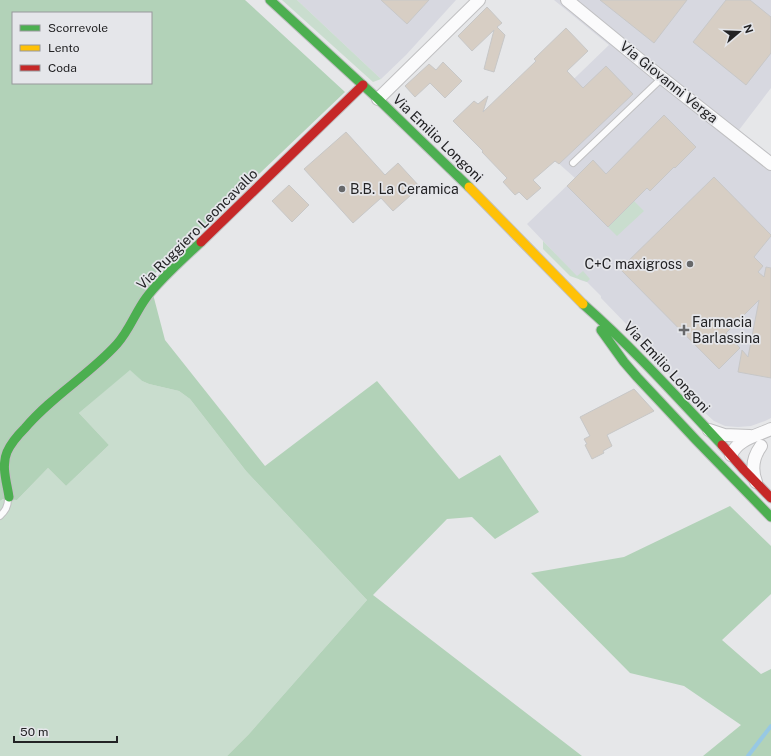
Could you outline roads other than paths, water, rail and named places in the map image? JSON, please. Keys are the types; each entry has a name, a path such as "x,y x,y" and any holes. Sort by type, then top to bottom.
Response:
{"street":[{"name":"Via Emilio Longoni","path":"270,0 378,99 462,180 581,302 606,324 646,364 732,458 771,498"},
{"path":"378,99 479,0"},
{"name":"Via Giovanni Verga","path":"567,0 662,78 771,164"},
{"name":"Via Ruggiero Leoncavallo","path":"9,497 5,467 6,456 12,444 28,423 44,407 107,354 126,332 145,299 162,280 363,85"},
{"name":"Via Emilio Longoni","path":"581,302 637,378 771,517"},
{"name":"Via Emilio Longoni","path":"637,378 655,383 723,456 732,458"},
{"path":"705,428 724,435 745,437 753,436"},
{"path":"771,429 739,443 732,451 732,458 748,455 771,437"},
{"path":"759,486 754,476 753,469 755,456 761,446"},
{"name":"Via Emilio Longoni","path":"732,458 732,467 743,481 771,510"}],"lane":[{"path":"573,163 662,78"},
{"path":"0,516 6,510 9,497"}],"waterway":[{"path":"748,756 771,726"}],"place":[{"name":"B.B. La Ceramica","path":"342,189"},
{"name":"C+C maxigross","path":"690,264"},
{"name":"Farmacia Barlassina","path":"684,330"}]}
